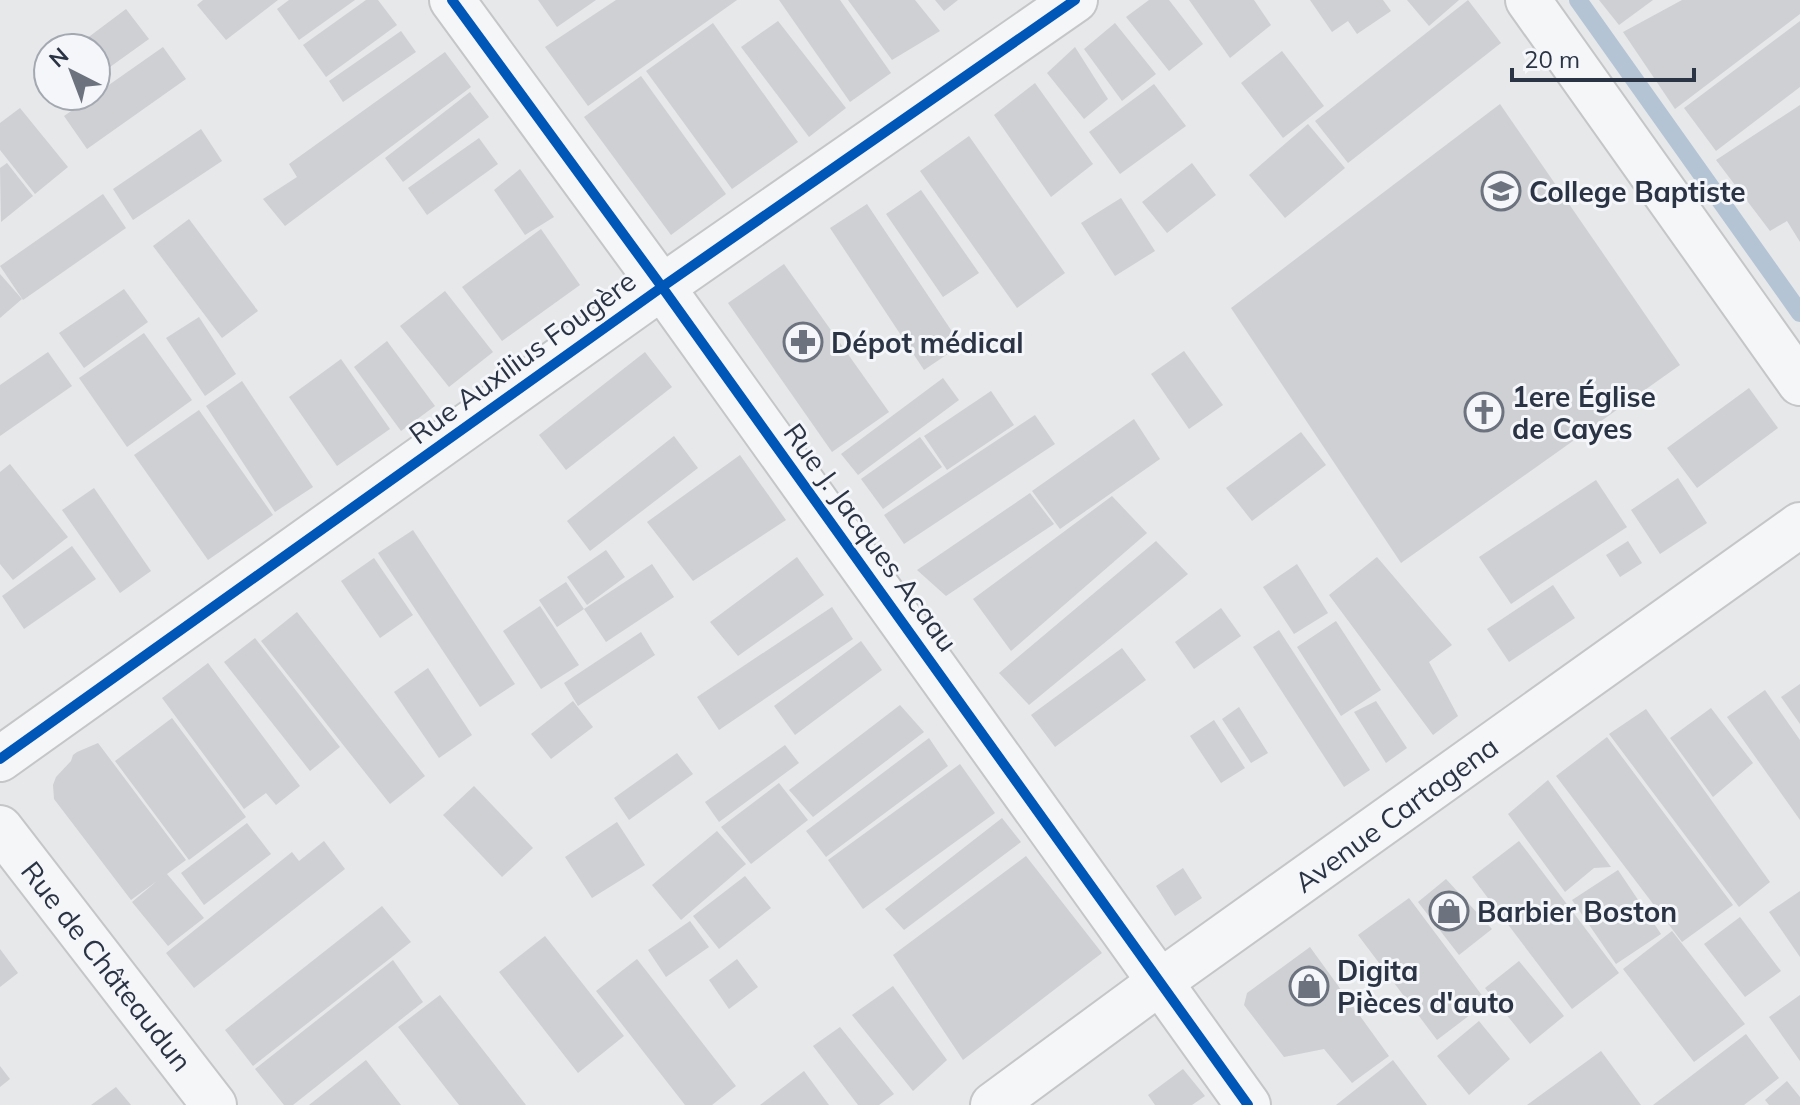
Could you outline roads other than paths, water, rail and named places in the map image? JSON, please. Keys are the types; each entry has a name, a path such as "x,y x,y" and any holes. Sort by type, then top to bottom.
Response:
{"street":[{"name":"Rue J. Jacques Acaau","path":"452,0 662,287 1248,1105"},
{"name":"Rue Auxilius Fougère","path":"0,759 662,287 1075,0"},
{"path":"1528,0 1800,383"},
{"name":"Avenue Cartagena","path":"993,1105 1160,982 1800,525"},
{"name":"Rue de Châteaudun","path":"0,828 214,1105"}],"waterway":[{"path":"1578,0 1800,313"}],"place":[{"name":"College Baptiste","path":"1501,191"},
{"name":"Dépot médical","path":"803,342"},
{"name":"1ere Église de Cayes","path":"1484,412"},
{"name":"Barbier Boston","path":"1449,911"},
{"name":"Digita Pièces d'auto","path":"1309,986"}]}
